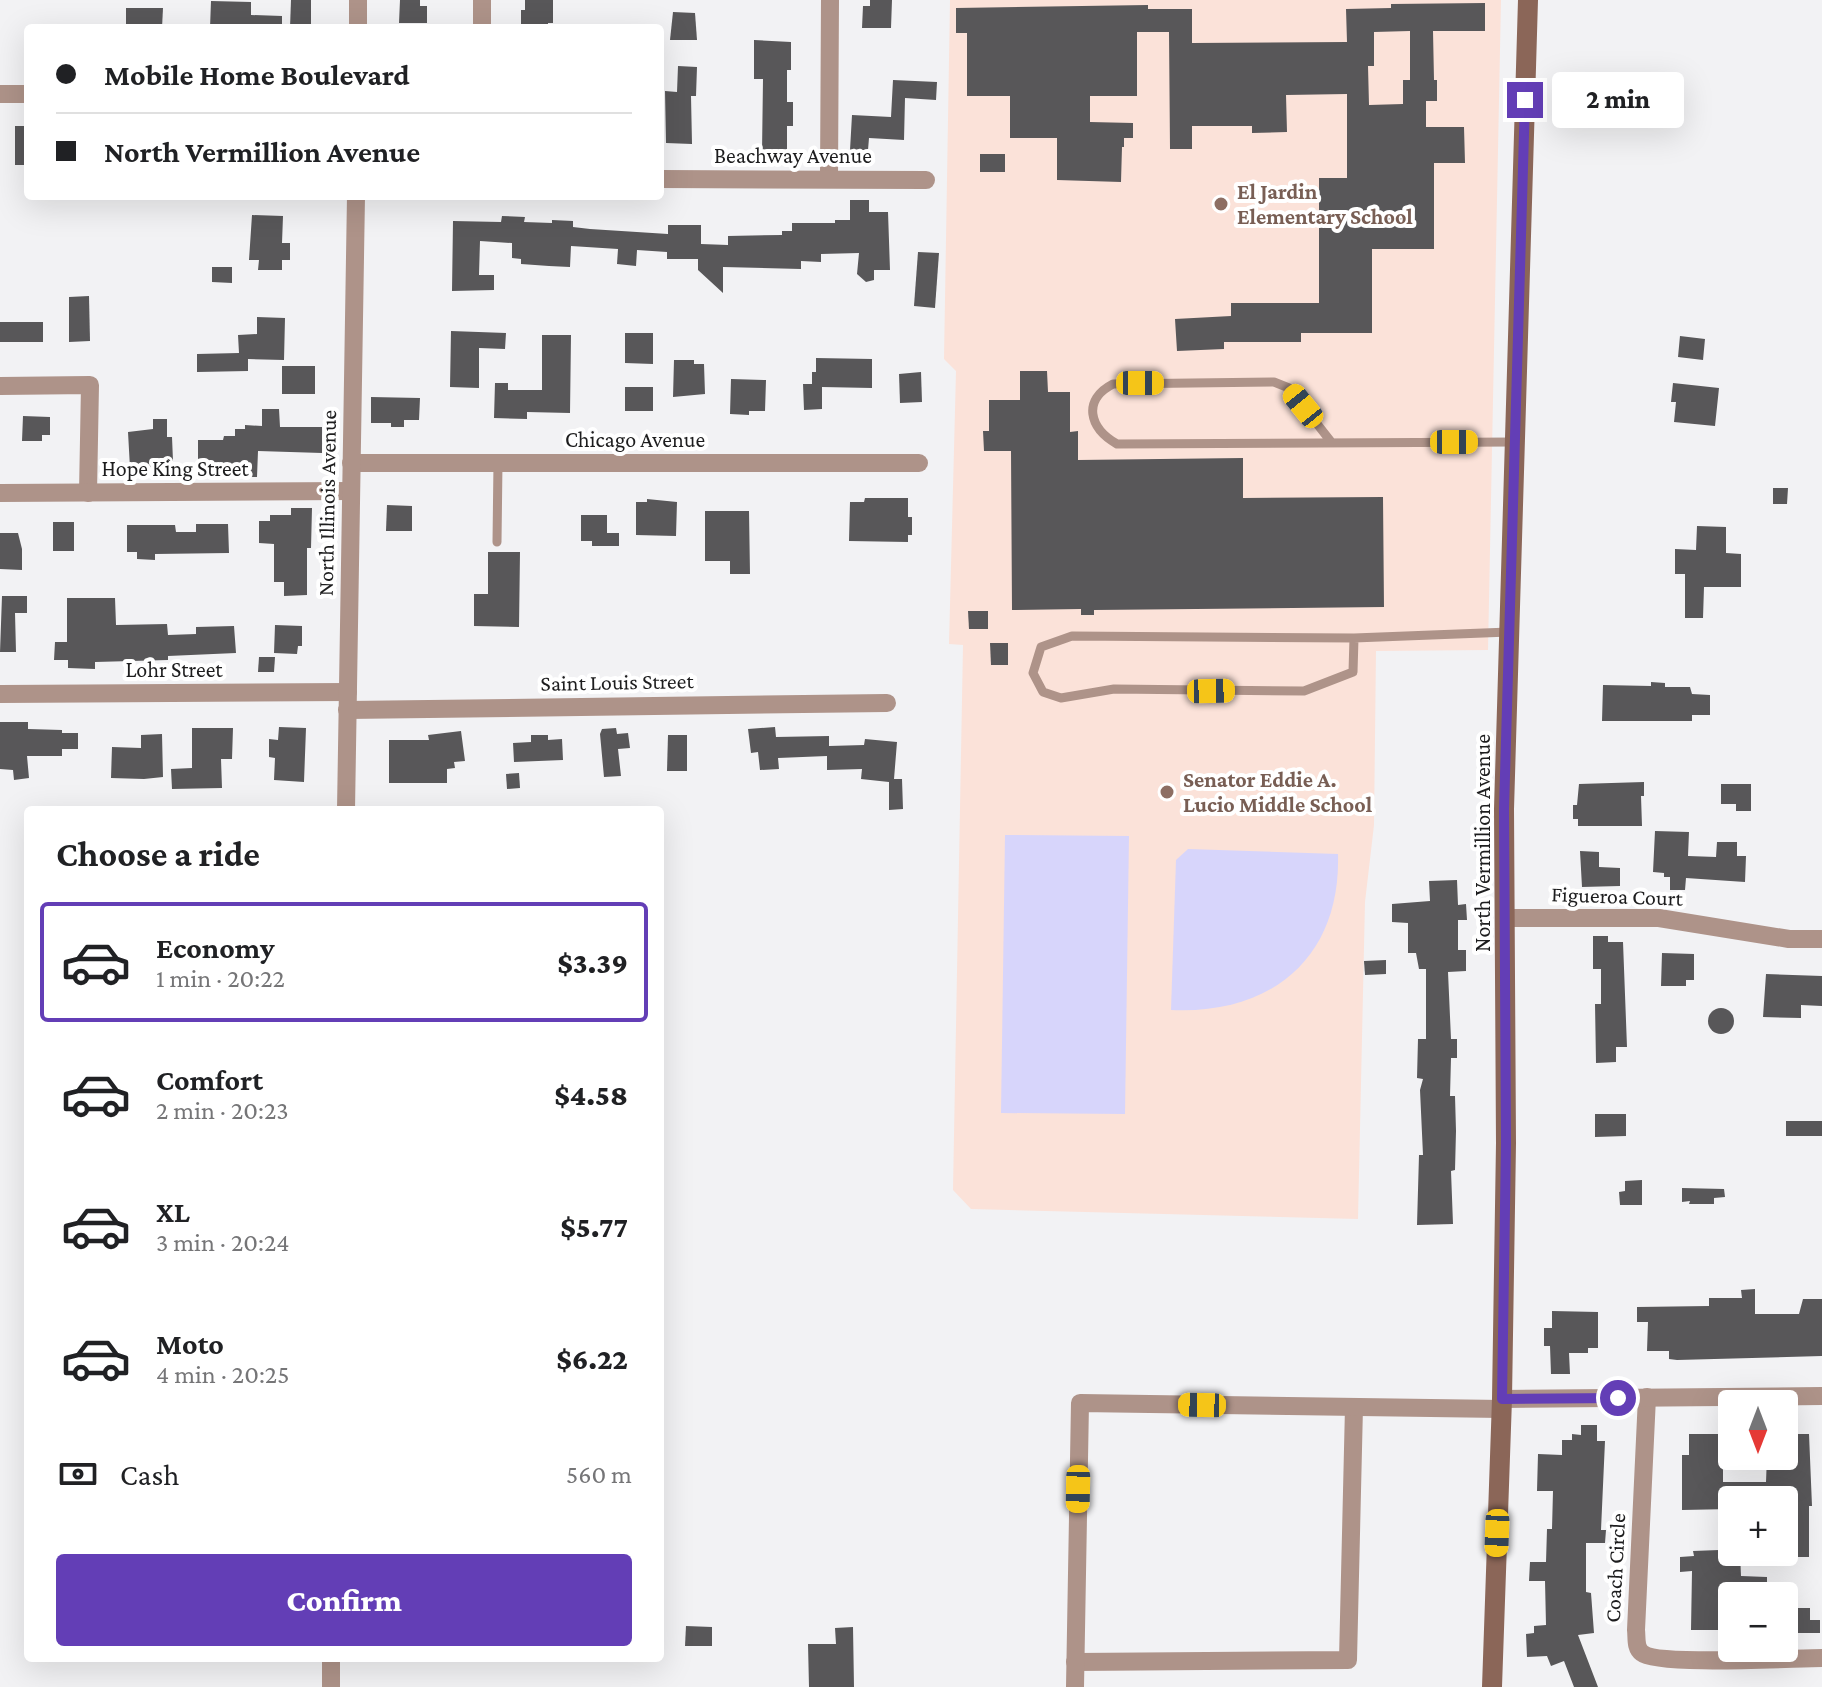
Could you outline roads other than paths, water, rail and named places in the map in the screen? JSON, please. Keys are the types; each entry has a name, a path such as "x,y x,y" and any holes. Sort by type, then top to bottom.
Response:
{"street":[{"path":"358,0 358,24"},
{"path":"482,0 482,24"},
{"path":"829,178 830,0"},
{"name":"North Vermillion Avenue","path":"1492,1687 1502,1404 1506,1143 1504,809 1528,0"},
{"path":"0,94 24,94"},
{"name":"Beachway Avenue","path":"664,179 926,180"},
{"name":"North Illinois Avenue","path":"346,806 356,200"},
{"path":"0,386 90,385 88,493"},
{"name":"Chicago Avenue","path":"351,463 919,463"},
{"name":"Hope King Street","path":"0,493 351,491"},
{"name":"Lohr Street","path":"0,694 348,701"},
{"name":"Saint Louis Street","path":"348,701 887,703"},
{"name":"Figueroa Court","path":"1504,918 1659,918 1789,939 1822,939"},
{"path":"1075,1687 1080,1403 1354,1407 1647,1397 1822,1396"},
{"name":"Coach Circle","path":"1647,1397 1636,1630 1638,1650 1645,1656 1671,1660 1822,1658"},
{"path":"1075,1662 1348,1660 1354,1407"},
{"path":"331,1662 331,1687"}],"lane":[{"path":"1332,443 1289,388 1274,382 1113,384 1095,399 1094,424 1103,436 1117,444 1332,443 1515,442"},
{"path":"497,542 498,463"},
{"path":"1354,638 1353,672 1304,691 1114,689 1061,698 1043,692 1033,673 1041,647 1072,636 1354,638 1509,632"}],"place":[{"name":"El Jardin Elementary School","path":"1221,204"},
{"name":"Senator Eddie A. Lucio Middle School","path":"1167,792"}]}
